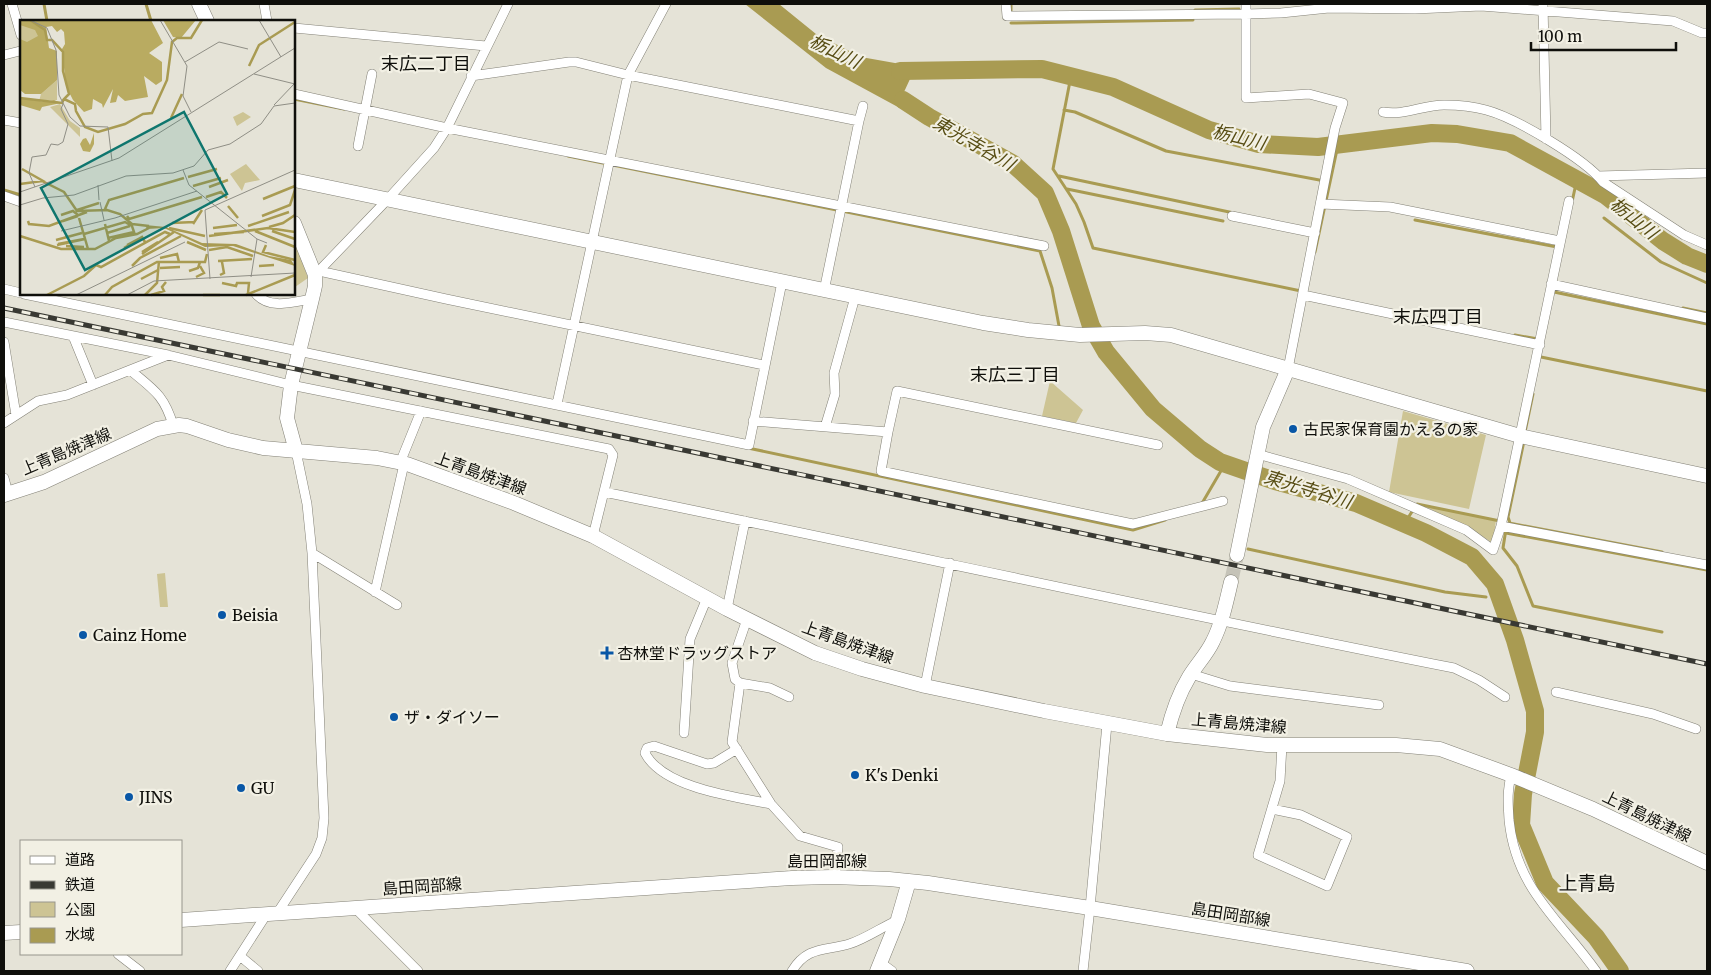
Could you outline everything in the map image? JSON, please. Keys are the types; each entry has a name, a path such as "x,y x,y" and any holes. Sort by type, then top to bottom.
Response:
{"main road":[{"path":"199,4 207,20"},
{"path":"295,180 983,324 1080,334 1171,335 1520,436 1707,476"},
{"path":"295,225 317,273 291,385 287,418 296,451"},
{"path":"1237,555 1263,427 1288,368"},
{"name":"上青島焼津線","path":"6,494 44,482 158,429 173,425 187,426 239,443 263,448 377,458 402,463 514,503 593,536 727,609 814,653 862,669 925,686 1108,724 1167,734 1224,741 1282,745 1396,745 1440,749 1511,775 1593,809 1707,863"},
{"path":"1167,734 1174,705 1191,674 1202,660 1221,622 1230,582"},
{"name":"島田岡部線","path":"182,920 726,882 835,877 909,881 1090,908 1467,971"},
{"path":"879,967 898,920 909,881"},
{"path":"4,933 20,932"}],"street":[{"path":"12,4 20,32"},
{"path":"264,4 267,20"},
{"path":"317,273 434,148 447,128 508,4"},
{"path":"557,404 628,75 666,4"},
{"path":"1006,4 1007,16 1246,14 1282,13 1329,8 1543,7 1673,21 1702,33 1707,33"},
{"path":"1246,4 1246,98 1309,94 1343,103 1335,128 1288,368"},
{"path":"1543,7 1546,139"},
{"path":"295,28 486,46"},
{"path":"4,55 20,51"},
{"path":"471,76 569,62 859,121"},
{"path":"358,146 372,74"},
{"path":"295,94 365,113 1044,246"},
{"path":"1383,112 1392,114 1441,105 1464,106 1487,110 1510,119 1571,155 1603,182 1678,230 1707,245"},
{"path":"824,291 863,106"},
{"path":"4,120 20,123"},
{"path":"1598,176 1707,173"},
{"path":"4,196 20,202"},
{"path":"1256,457 1348,479 1466,530 1493,550 1501,526 1569,201"},
{"path":"1321,204 1390,207 1560,241"},
{"path":"1232,216 1315,233"},
{"path":"317,273 764,365"},
{"path":"32,295 749,445 782,282"},
{"path":"1552,284 1707,318"},
{"path":"4,289 20,292"},
{"path":"257,295 266,302 274,304 312,299"},
{"path":"1303,295 1540,345"},
{"path":"825,427 835,394 834,373 854,297"},
{"path":"4,322 168,355 291,385 610,449 613,455 593,536"},
{"path":"73,336 93,385"},
{"path":"4,342 16,415"},
{"path":"4,423 38,401 93,385 168,355"},
{"path":"130,370 160,396 168,408 173,425"},
{"path":"1158,446 897,391 881,472 1133,524 1223,501"},
{"path":"375,592 402,463 421,411"},
{"path":"753,421 888,432"},
{"path":"230,971 316,854 322,838 324,818 312,553 307,504 296,451"},
{"path":"4,478 6,494"},
{"path":"604,492 950,563 1221,622 1454,668 1479,680 1505,697"},
{"path":"727,609 745,521"},
{"path":"1501,526 1707,565"},
{"path":"312,553 397,605"},
{"path":"925,686 950,563"},
{"path":"684,733 690,639 707,598"},
{"path":"747,619 732,663 734,679 740,683 770,688 789,697"},
{"path":"1191,674 1230,686 1379,704"},
{"path":"740,683 732,742 771,804 800,836 838,847 835,877"},
{"path":"1556,692 1654,714 1696,730"},
{"path":"1083,971 1108,724"},
{"path":"1272,809 1301,816 1346,837 1327,886 1258,855 1280,781 1282,745"},
{"path":"737,749 714,763 707,764 654,746 647,748 645,753 653,765 672,779 701,790 771,804"},
{"path":"1511,775 1507,793 1510,828 1515,852 1524,877 1543,906 1596,971"},
{"path":"356,909 418,971"},
{"path":"792,971 798,962 811,952 849,944 898,920"},
{"path":"119,955 140,971"},
{"path":"240,956 258,971"},
{"path":"879,967 892,971"}],"green space":[{"path":"295,242 308,278 295,287"},
{"path":"1050,381 1083,410 1076,423 1042,416"},
{"path":"1403,411 1486,435 1469,509 1389,492"},
{"path":"1422,505 1496,520 1493,543 1466,527"},
{"path":"165,573 168,607 160,607 157,574"}],"water":[{"path":"745,4 779,4 816,34 861,57 923,68 922,77 910,79 904,92 923,108 920,119 826,68"}],"waterway":[{"path":"44,4 47,20"},
{"path":"146,4 151,20"},
{"path":"1011,4 1011,14"},
{"path":"1195,10 1239,9"},
{"path":"1011,23 1193,20"},
{"name":"栃山川","path":"900,71 1042,69 1113,87 1209,130 1259,144 1318,147 1432,133 1457,134 1510,143 1605,195 1663,241 1687,256 1707,264"},
{"path":"1071,76 1053,169 1076,204 1093,248 1301,291"},
{"path":"295,99 344,109"},
{"name":"東光寺谷川","path":"903,100 929,117 1012,163 1045,193 1061,231 1091,326 1106,352 1153,409 1200,449 1220,462 1275,481 1356,503 1426,533 1472,557 1495,584 1515,640 1535,711 1535,732 1523,794 1521,825 1545,883 1596,937 1620,971"},
{"path":"1064,110 1075,112 1166,151 1330,182"},
{"path":"1315,252 1338,145"},
{"path":"568,156 1040,251 1052,288 1059,326"},
{"path":"1059,176 1234,213"},
{"path":"1572,202 1577,179"},
{"path":"1067,189 1223,221"},
{"path":"4,190 20,195"},
{"path":"1604,218 1661,262 1707,283"},
{"path":"1415,220 1557,247"},
{"path":"1554,292 1707,324"},
{"path":"1683,308 1707,313"},
{"path":"1515,335 1538,339"},
{"path":"1541,357 1707,391"},
{"path":"1525,432 1533,394"},
{"path":"1510,523 1508,517 1524,441"},
{"path":"748,448 1133,530 1165,520"},
{"path":"1201,505 1225,464"},
{"path":"1404,524 1417,504 1500,521"},
{"path":"1509,523 1662,552"},
{"path":"1506,529 1503,548 1517,566 1533,606 1662,632"},
{"path":"1506,533 1707,570"},
{"path":"1248,549 1445,592 1486,597"}],"tunnel":[{"path":"1231,582 1237,555"}],"railway":[{"path":"4,308 1707,664"}],"place":[{"name":"古民家保育園かえるの家","path":"1293,429"},
{"name":"Beisia","path":"222,615"},
{"name":"Cainz Home","path":"83,635"},
{"name":"杏林堂ドラッグストア","path":"607,653"},
{"name":"ザ・ダイソー","path":"394,717"},
{"name":"K's Denki","path":"855,775"},
{"name":"GU","path":"241,788"},
{"name":"JINS","path":"129,797"}],"district":[{"name":"末広二丁目","path":"426,63"},
{"name":"末広四丁目","path":"1438,316"},
{"name":"末広三丁目","path":"1015,374"},
{"name":"上青島","path":"1587,883"}]}
